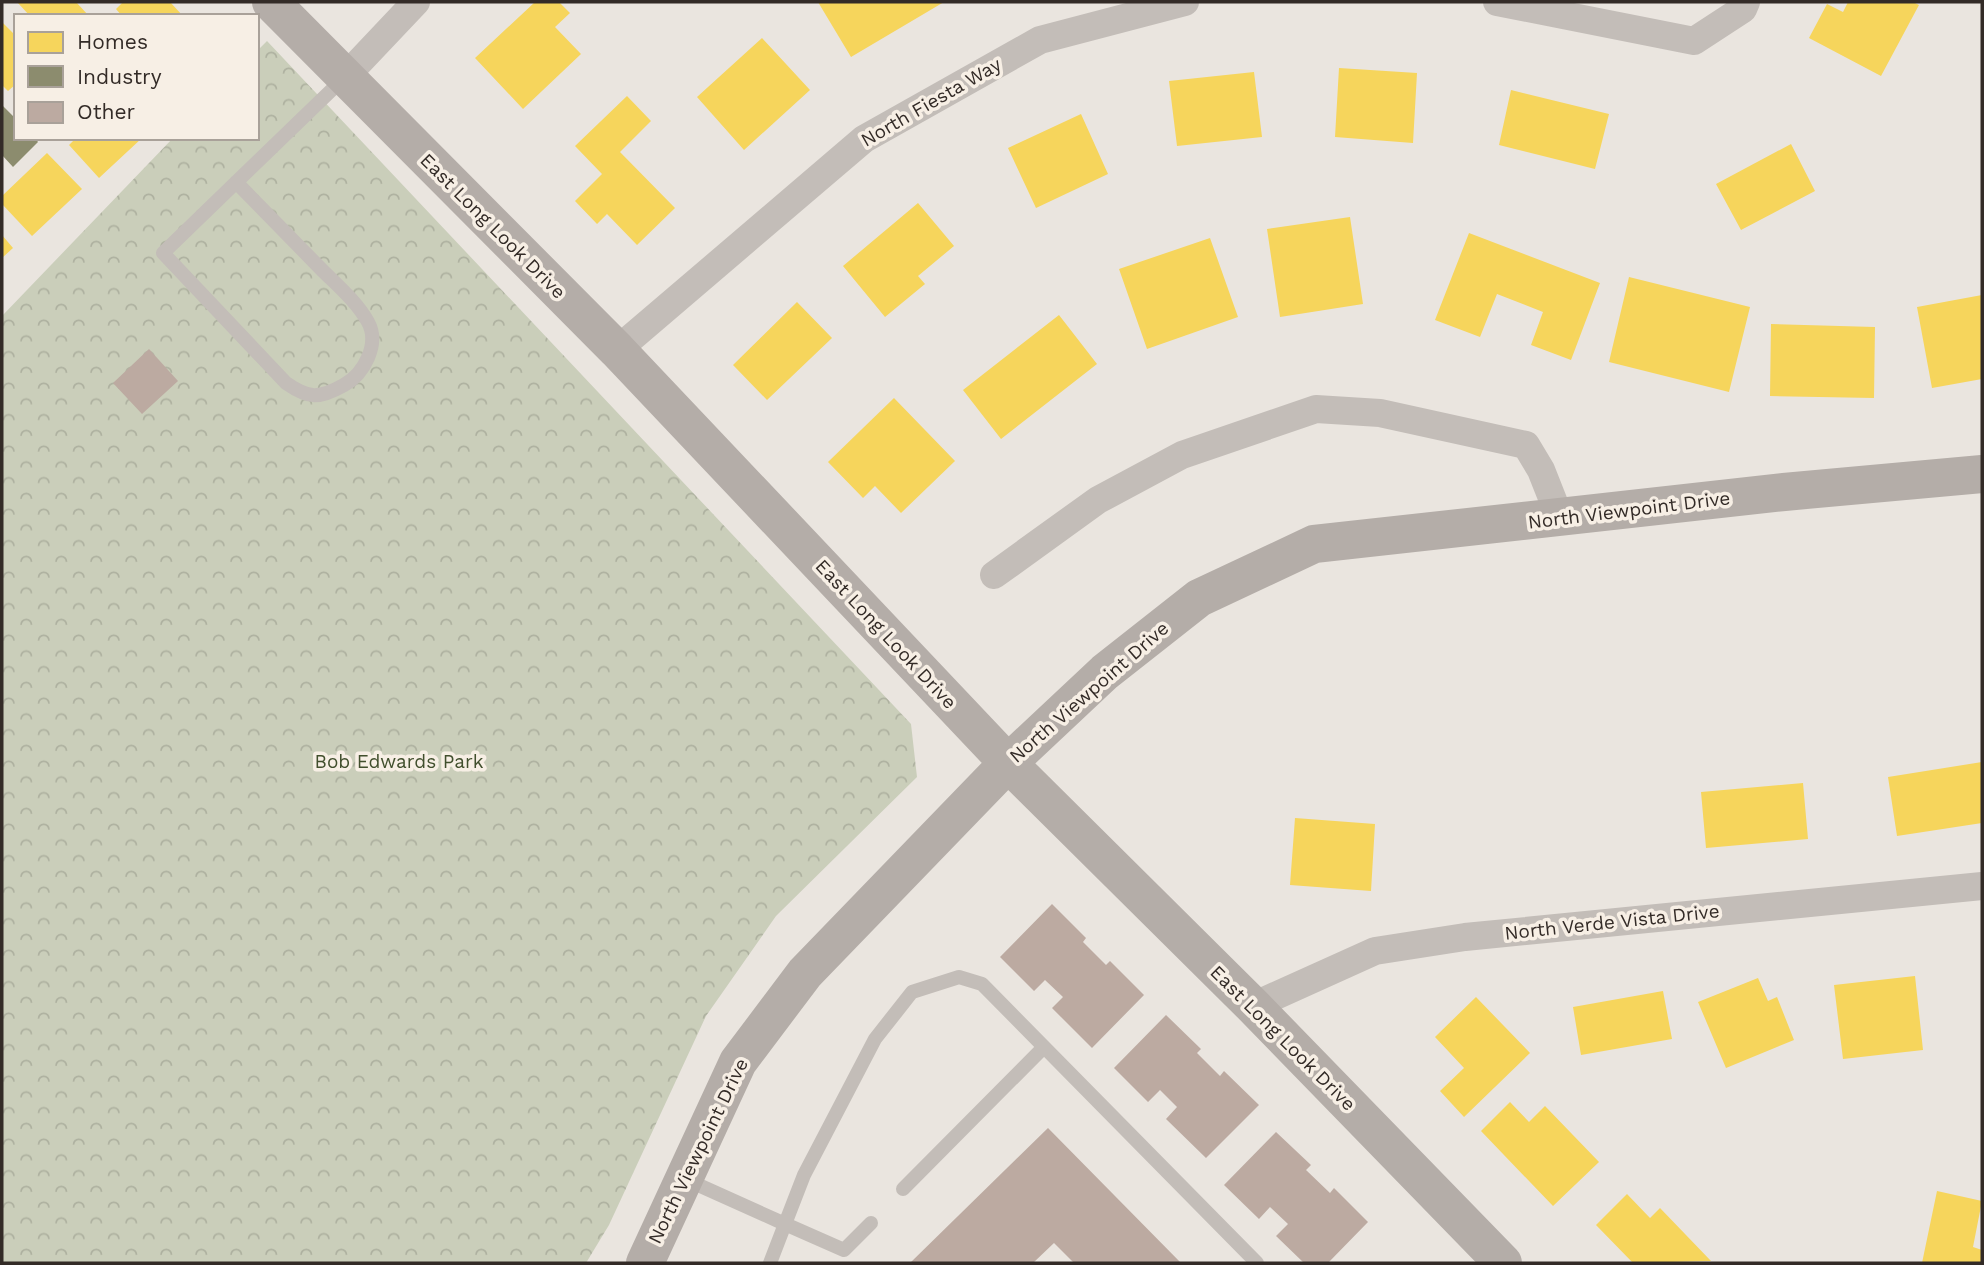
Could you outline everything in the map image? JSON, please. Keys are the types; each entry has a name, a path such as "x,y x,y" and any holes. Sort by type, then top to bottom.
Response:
{"street":[{"name":"East Long Look Drive","path":"271,2 617,350 1008,763 1253,1006 1503,1263"},
{"path":"345,77 416,2"},
{"name":"North Fiesta Way","path":"617,350 864,139 1040,40 1185,2"},
{"path":"1497,2 1694,41 1743,9 1746,2"},
{"path":"994,575 1098,500 1182,455 1316,409 1380,413 1526,445 1541,470 1560,518"},
{"name":"North Viewpoint Drive","path":"645,1263 738,1062 805,972 1008,763 1105,672 1199,598 1314,544 1784,492 1982,474"},
{"name":"North Verde Vista Drive","path":"1253,1006 1375,951 1465,937 1982,886"}],"lane":[{"path":"236,182 351,299 369,323 373,341 365,365 351,382 328,394 305,396 286,383 163,253 236,182 345,77"},
{"path":"770,1263 804,1175 875,1039 912,992 959,977 982,985 1257,1263"},
{"path":"904,1189 1044,1047"},
{"path":"684,1178 844,1250 871,1223"}],"green space":[{"name":"Bob Edwards Park","path":"267,41 911,724 917,777 776,916 706,1016 609,1225 586,1263 2,1263 2,316 171,140 259,140 259,49"}],"building: Homes":[{"path":"17,2 76,2 87,14 28,14"},
{"path":"123,2 170,2 181,14 120,14 116,9"},
{"path":"535,2 559,2 570,13 555,27 581,54 523,109 475,58"},
{"path":"818,2 944,2 851,57"},
{"path":"1848,2 1913,2 1919,5 1881,76 1809,38 1827,4 1843,12"},
{"path":"2,22 14,34 14,86 8,91 2,85"},
{"path":"762,38 810,90 744,150 697,97"},
{"path":"1339,68 1417,73 1413,143 1335,137"},
{"path":"1254,72 1262,137 1177,146 1169,81"},
{"path":"1511,90 1609,114 1595,169 1499,145"},
{"path":"627,96 651,121 620,152 675,208 637,245 607,214 597,224 575,201 602,174 575,146"},
{"path":"1081,114 1108,174 1036,208 1008,148"},
{"path":"74,140 140,140 99,178 69,145"},
{"path":"1791,144 1815,191 1741,230 1716,184"},
{"path":"47,153 82,189 32,236 2,204 2,196"},
{"path":"918,203 954,246 918,276 925,284 885,317 843,266"},
{"path":"1350,217 1363,304 1280,317 1267,229"},
{"path":"1469,233 1600,283 1571,360 1531,345 1543,312 1497,294 1480,337 1435,320"},
{"path":"2,235 13,248 2,258"},
{"path":"1210,238 1238,317 1147,349 1119,269"},
{"path":"1629,277 1750,307 1729,392 1609,362"},
{"path":"1982,295 1982,379 1932,388 1917,307"},
{"path":"797,302 832,338 767,400 733,365"},
{"path":"1059,315 1097,364 1001,439 963,390"},
{"path":"1771,324 1875,327 1874,398 1770,396"},
{"path":"894,398 955,461 901,513 875,486 863,498 828,462"},
{"path":"1982,762 1982,823 1897,836 1888,777"},
{"path":"1803,783 1808,839 1706,848 1701,792"},
{"path":"1295,818 1375,824 1371,891 1290,885"},
{"path":"1915,976 1923,1050 1843,1059 1834,985"},
{"path":"1758,978 1768,1001 1777,997 1794,1040 1726,1068 1698,1002"},
{"path":"1663,991 1672,1039 1581,1055 1573,1007"},
{"path":"1476,997 1530,1053 1464,1117 1440,1091 1464,1068 1435,1037"},
{"path":"1510,1102 1529,1122 1545,1106 1599,1162 1553,1206 1481,1131"},
{"path":"1937,1191 1982,1201 1973,1247 1982,1250 1982,1263 1922,1263"},
{"path":"1627,1194 1650,1218 1660,1208 1711,1261 1633,1263 1596,1225"}],"building: Industry":[{"path":"2,105 14,117 14,140 38,142 13,167 2,155"}],"building: Other":[{"path":"149,349 178,381 142,414 113,383"},
{"path":"1052,904 1086,938 1083,942 1106,965 1110,961 1144,995 1092,1048 1052,1008 1063,997 1045,980 1034,991 1000,957"},
{"path":"1166,1015 1201,1049 1197,1053 1220,1076 1224,1071 1259,1105 1206,1158 1166,1119 1177,1107 1160,1090 1148,1102 1114,1068"},
{"path":"1048,1128 1181,1263 1074,1263 1054,1243 1033,1263 910,1263"},
{"path":"1276,1132 1311,1165 1306,1170 1330,1193 1334,1188 1368,1222 1328,1263 1304,1263 1276,1236 1288,1224 1270,1207 1259,1219 1224,1185"}]}
